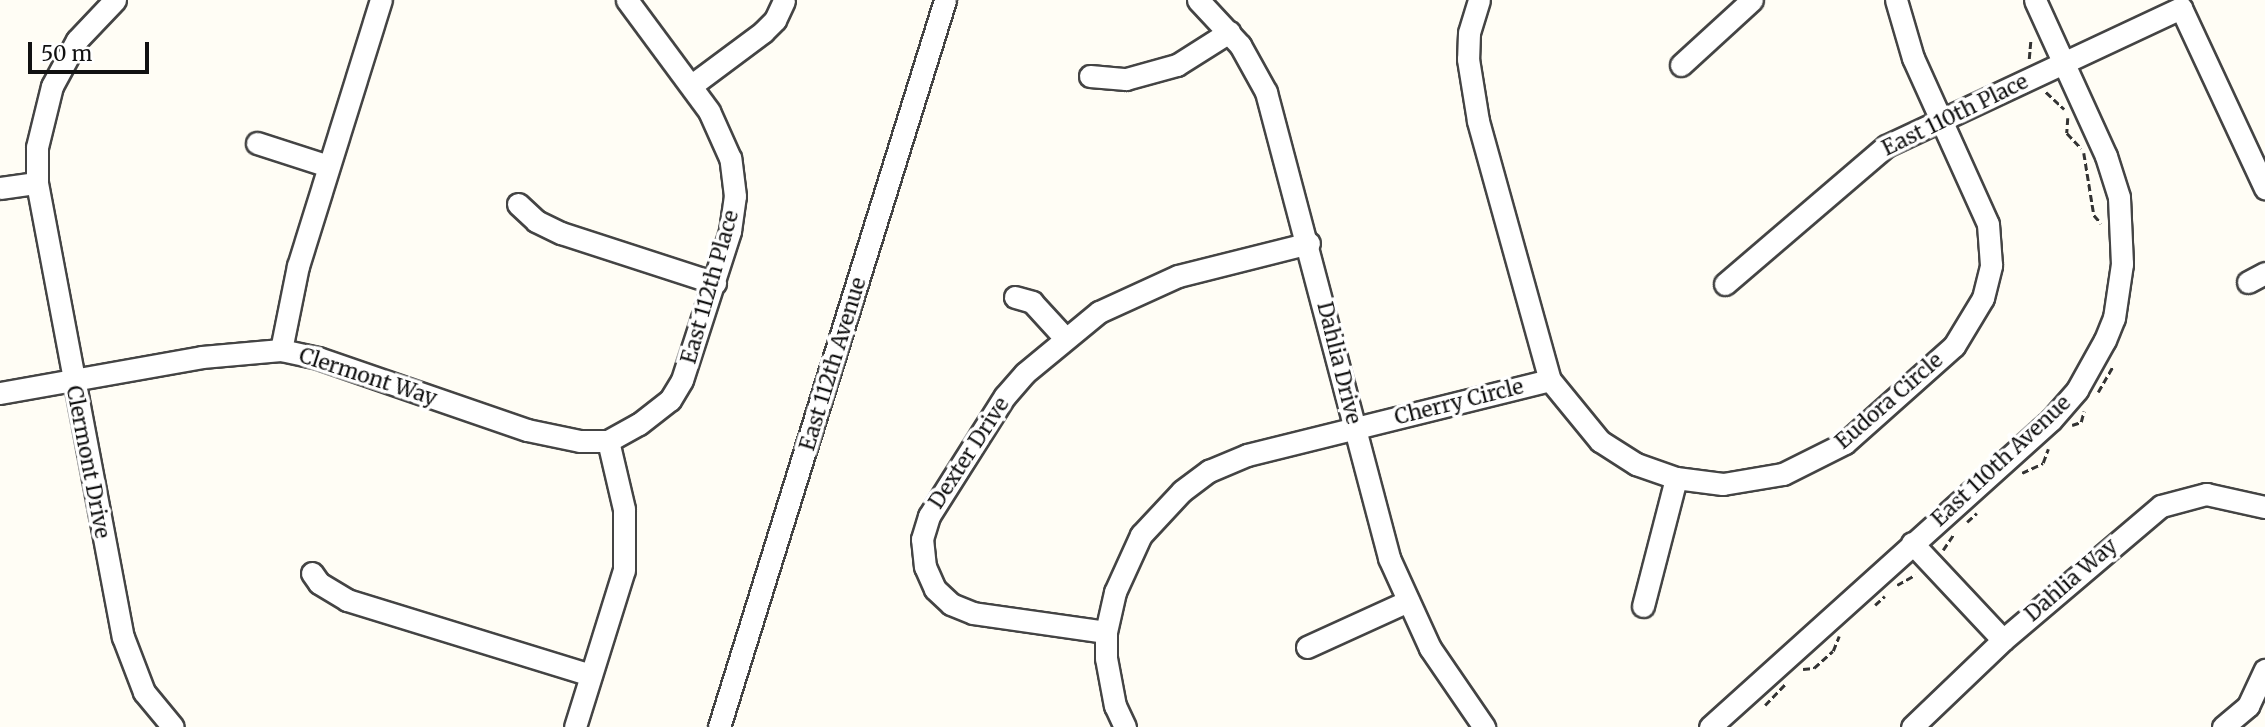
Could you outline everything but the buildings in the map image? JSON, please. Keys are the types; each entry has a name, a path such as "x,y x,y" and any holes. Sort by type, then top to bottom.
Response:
{"street":[{"name":"Clermont Drive","path":"115,0 77,40 52,86 37,147 37,183 72,383 125,647 144,692 173,727"},
{"path":"281,350 289,301 328,166 381,0"},
{"name":"East 112th Place","path":"608,441 670,400 690,362 732,222 735,184 726,146 692,85 627,0"},
{"name":"East 112th Avenue","path":"719,727 945,0"},
{"name":"Dahlia Drive","path":"1198,0 1229,32 1266,92 1309,243 1378,525 1430,648 1483,727"},
{"name":"Eudora Circle","path":"1479,0 1469,33 1468,59 1478,121 1550,380 1600,440 1636,464 1676,478 1743,483 1783,474 1822,457 1863,428 1967,331 1989,279 1992,243 1976,192 1913,58 1896,0"},
{"path":"1681,65 1752,0"},
{"name":"East 110th Avenue","path":"1710,727 2050,420 2077,390 2114,318 2122,264 2119,197 2106,156 2035,0"},
{"path":"692,85 763,32 775,20 784,1"},
{"name":"East 110th Place","path":"1725,284 1864,160 1941,119 2063,65 2181,8 2265,188"},
{"path":"1090,76 1126,79 1177,65 1229,32"},
{"path":"257,143 328,166"},
{"path":"0,188 37,183"},
{"path":"518,204 536,221 561,233 715,283"},
{"name":"Dexter Drive","path":"1106,632 961,609 935,589 921,552 929,516 989,417 1025,373 1065,338 1115,303 1178,276 1309,243"},
{"path":"1015,297 1032,302 1065,338"},
{"name":"Clermont Way","path":"0,393 72,383 202,358 281,350 318,358 527,430 580,441 608,441"},
{"name":"Cherry Circle","path":"1125,727 1108,673 1106,632 1115,592 1133,547 1182,491 1209,471 1247,455 1550,380"},
{"path":"575,727 618,598 626,540 608,441"},
{"path":"1643,606 1676,478"},
{"name":"Dahlia Way","path":"1912,727 2003,640 2161,506 2206,494 2265,507"},
{"path":"1912,543 2003,640"},
{"path":"312,573 319,583 346,600 591,675"},
{"path":"1307,647 1408,601"},
{"path":"2223,727 2248,706 2265,670"}],"path":[{"path":"2029,26 2028,61 2046,93 2068,113 2067,133 2083,151 2094,215 2106,229"},
{"path":"2089,398 2104,388 2117,357"},
{"path":"2067,427 2081,422 2085,410"},
{"path":"2017,475 2043,463 2051,443"},
{"path":"1873,606 1889,587 1907,583 1947,547 1958,525 1974,519 1981,506"},
{"path":"1798,670 1815,667 1833,650 1841,633"},
{"path":"1754,710 1784,690 1790,672"}]}
